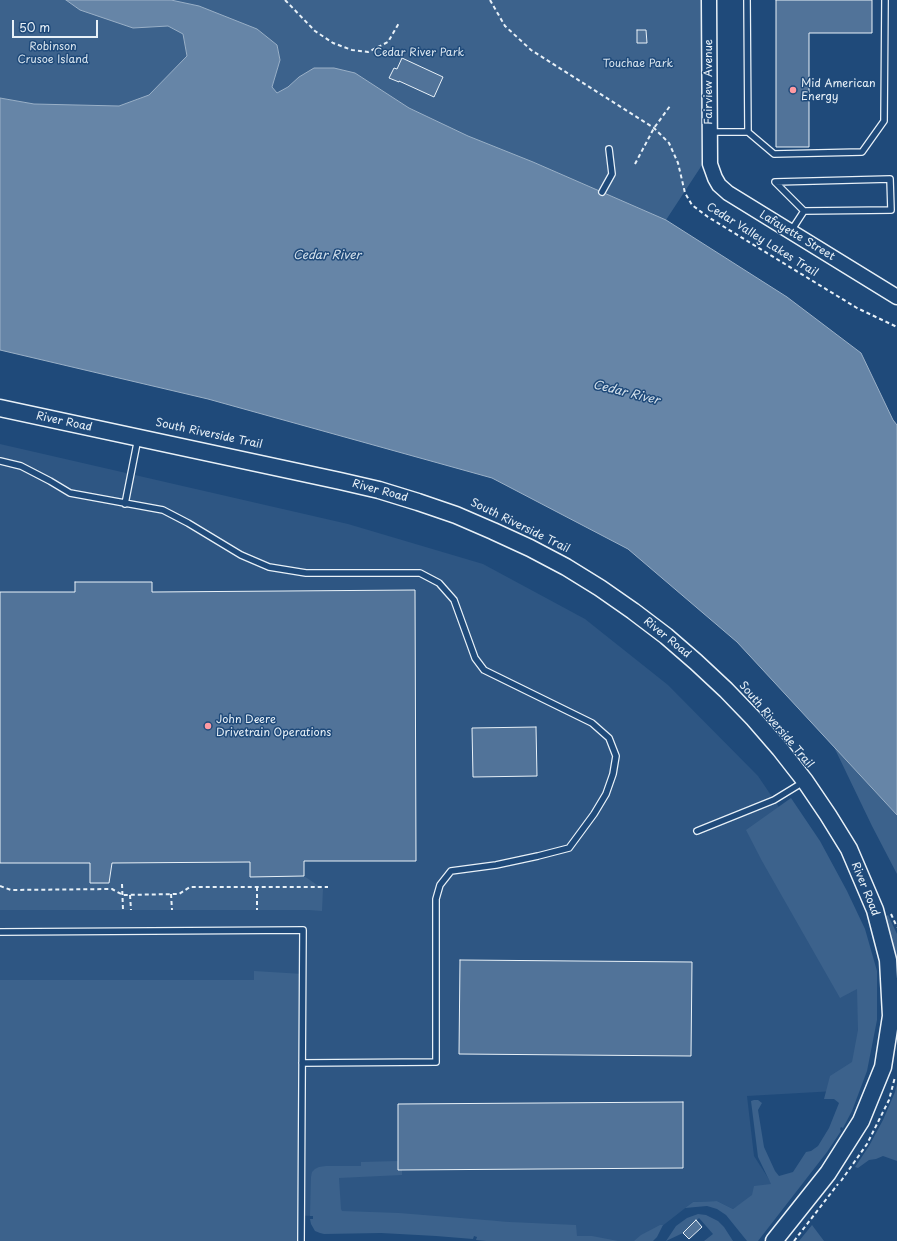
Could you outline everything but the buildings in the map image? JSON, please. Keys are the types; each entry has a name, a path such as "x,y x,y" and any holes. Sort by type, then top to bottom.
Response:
{"main road":[{"name":"River Road","path":"0,408 379,490 456,515 530,548 566,567 600,588 676,644 721,685 749,714 780,749 805,781 828,814 849,849 875,910 888,960 891,1016 882,1066 861,1121 828,1173 774,1241"}],"street":[{"name":"Fairview Avenue","path":"709,0 710,164"},
{"name":"Lafayette Street","path":"710,164 719,185 728,193 897,296"}],"lane":[{"path":"747,0 748,132"},
{"path":"710,132 748,132 774,154 862,152 884,121 885,0"},
{"path":"602,192 612,174 609,149"},
{"path":"890,179 891,210 804,211 775,182 890,179"},
{"path":"791,232 804,211"},
{"path":"125,504 138,438"},
{"path":"0,461 21,466 50,480 70,493 163,510 188,523 241,555 269,567 306,573 420,573 439,583 454,600 475,658 484,670 592,723 609,738 616,756 614,774 606,794 594,814 569,848 496,865 452,871 440,885 436,899 436,1062 302,1062"},
{"path":"697,831 774,800 805,781"},
{"path":"0,932 303,930 301,1241"}],"path":[{"path":"285,0 315,31 333,43 352,50 368,52 388,42 399,23"},
{"name":"Cedar Valley Lakes Trail","path":"490,0 505,26 531,50 654,128 669,143 678,163 685,193 692,205 708,217 857,308 897,327"},
{"path":"635,164 654,128 670,106"},
{"path":"122,884 123,910"},
{"path":"0,886 12,890 112,889 123,895 179,894 190,887 328,887"},
{"path":"257,887 257,910"},
{"path":"171,894 172,910"},
{"path":"130,895 130,910"},
{"path":"890,912 897,927"}],"shaded area":[{"path":"0,444 348,524 483,564 585,619 668,685 758,776 812,856 866,984 853,1090 747,1096 754,1156 772,1184 733,1209 717,1201 693,1202 643,1241 588,1241 510,1222 282,1215 0,1241"}],"green space":[{"name":"Robinson Crusoe Island","path":"0,0 66,0 80,10 132,27 168,26 183,34 187,56 149,95 119,106 34,104 0,98"},
{"path":"171,0 701,0 702,165 666,220 533,162 468,136 409,108 355,73 299,77 288,87 277,93 272,87 280,60 277,45 257,29 199,6"},
{"path":"834,747 897,815 897,874 872,826"},
{"path":"791,798 820,841 847,891 865,929 877,971 877,1020 867,1071 852,1111 843,1128 841,1127 841,1131 827,1152 758,1241 747,1241 726,1215 717,1209 707,1206 685,1208 693,1202 717,1201 733,1209 752,1195 754,1186 771,1184 758,1157 751,1101 754,1100 758,1100 762,1103 758,1110 764,1147 775,1171 779,1176 793,1172 806,1152 811,1151 818,1146 829,1128 839,1103 834,1099 824,1099 830,1076 852,1062 858,1030 857,989 840,998 746,830"},
{"path":"250,862 250,877 304,876 323,889 322,911 0,910 0,863 90,863 90,883 109,883 112,863"},
{"path":"888,915 897,934 897,973 891,937 885,917"},
{"path":"254,971 303,974 301,1241 0,1241 0,980 254,980"},
{"path":"897,1083 897,1161 883,1156 869,1160 858,1168 855,1167 869,1146 883,1120 895,1092"},
{"path":"398,1161 398,1170 402,1170 402,1175 339,1178 342,1211 399,1213 510,1222 576,1225 577,1236 592,1236 618,1241 486,1241 476,1240 477,1237 474,1236 473,1239 381,1233 324,1234 315,1231 310,1219 313,1219 313,1216 310,1216 311,1177 312,1172 315,1169 326,1166 361,1166 361,1162"},
{"path":"698,1214 706,1215 718,1221 733,1241 704,1241 713,1234 699,1218 683,1233 666,1241 676,1226 687,1218"},
{"path":"660,1225 663,1225 657,1237 653,1241 634,1241 641,1235"},
{"path":"812,1225 824,1241 799,1241"}],"water":[{"name":"Cedar River","path":"66,0 171,0 199,6 257,29 277,45 280,60 272,87 277,93 314,68 334,68 355,73 409,108 468,136 533,162 666,220 787,297 861,353 893,420 897,425 897,815 737,642 628,549 492,478 208,399 0,350 0,98 34,104 119,106 149,95 187,56 183,34 168,26 133,28 80,10"}],"place":[{"name":"Mid American Energy","path":"793,90"},
{"name":"John Deere Drivetrain Operations","path":"208,726"}],"park label":[{"name":"Cedar River Park","path":"419,53"},
{"name":"Touchae Park","path":"638,64"}]}
